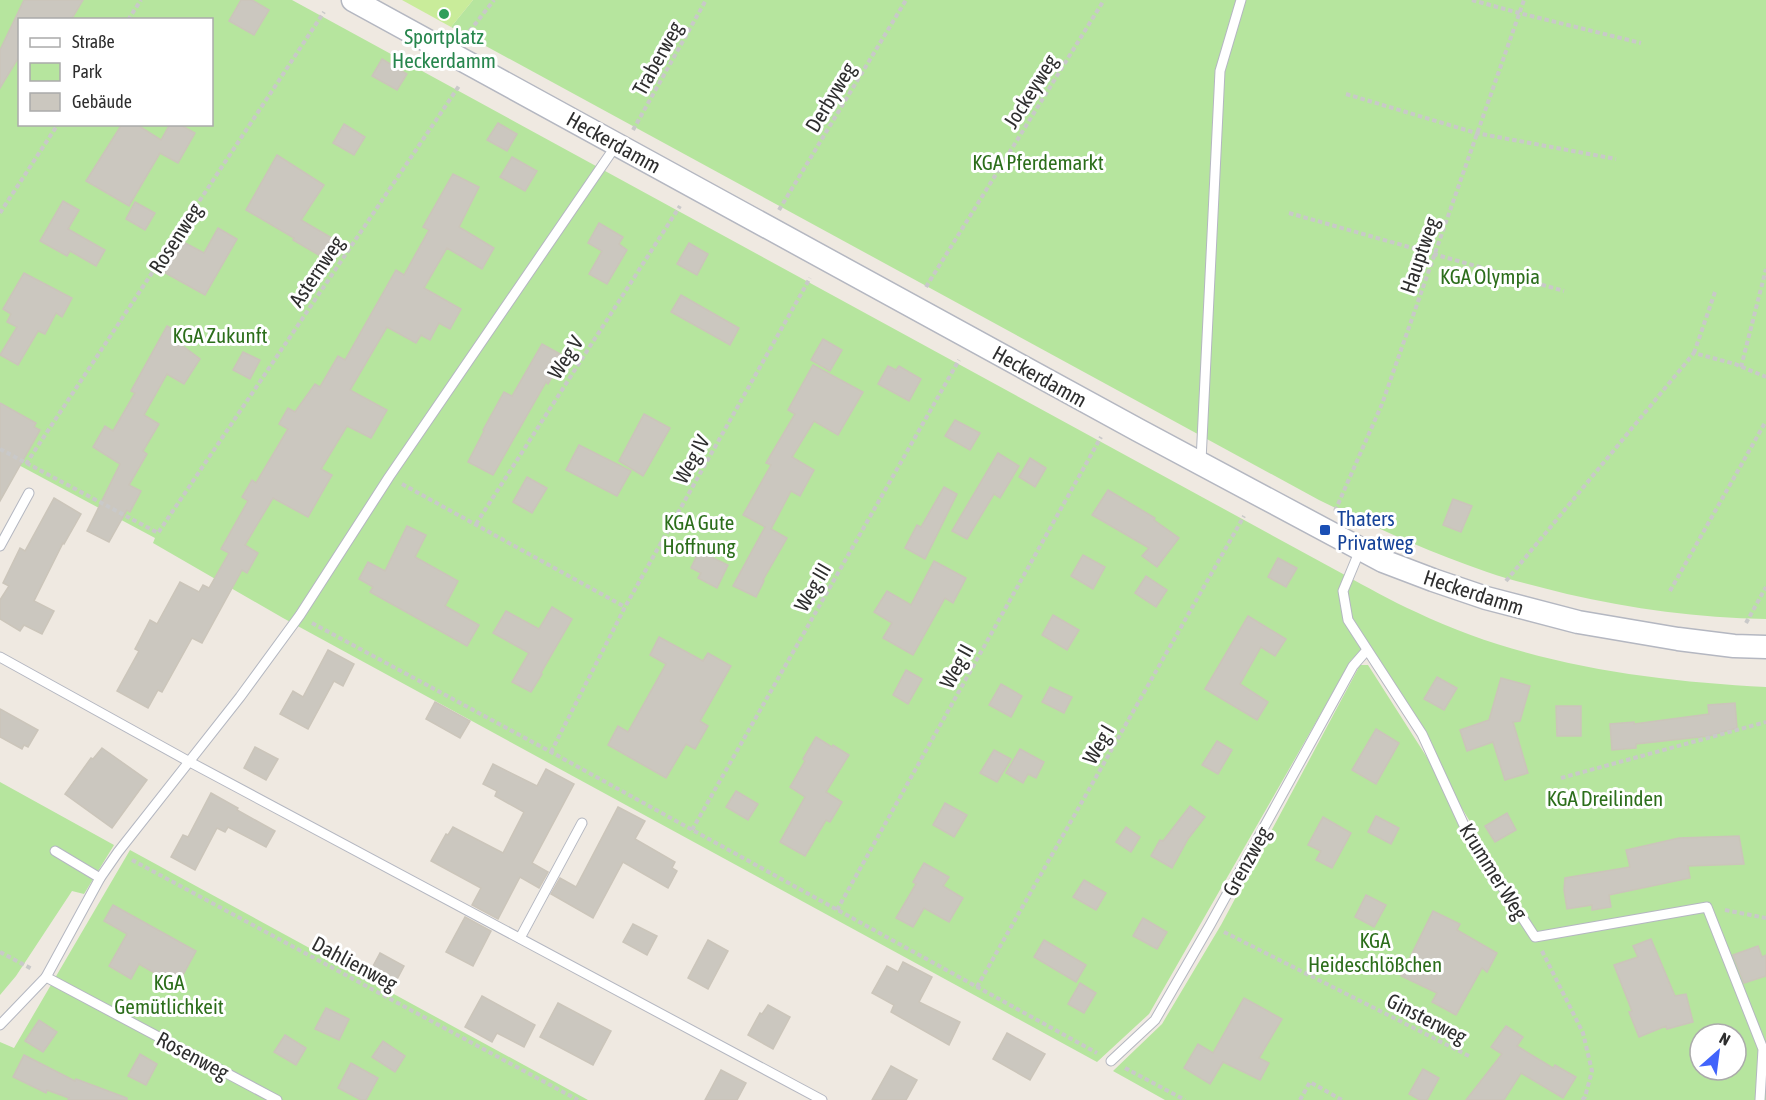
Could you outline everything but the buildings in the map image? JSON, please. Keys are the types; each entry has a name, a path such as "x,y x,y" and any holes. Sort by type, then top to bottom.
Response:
{"street":[{"name":"Heckerdamm","path":"353,0 625,137 1201,464 1360,550 1433,580 1486,598 1566,620 1632,633 1734,646 1766,647"}],"lane":[{"path":"1201,464 1220,71 1241,0"},
{"path":"0,1025 46,977 100,878 188,761 240,697 300,615 389,477 625,137"},
{"path":"0,546 29,493"},
{"name":"Krummer Weg","path":"1360,550 1343,591 1348,620 1422,734 1469,836 1535,937"},
{"name":"Grenzweg","path":"1111,1061 1155,1020 1353,666 1367,650"},
{"path":"0,657 188,761 822,1100"},
{"path":"520,938 582,823"},
{"path":"55,850 100,878"},
{"path":"1535,937 1707,907 1763,1049 1760,1100"},
{"name":"Rosenweg","path":"46,977 277,1100"}],"path":[{"path":"129,18 141,0"},
{"path":"464,39 494,0"},
{"name":"Traberweg","path":"625,137 706,0"},
{"name":"Derbyweg","path":"779,210 906,0"},
{"name":"Jockeyweg","path":"924,290 1104,0"},
{"path":"1472,0 1641,43"},
{"name":"Hauptweg","path":"1333,516 1382,404 1524,0"},
{"name":"Rosenweg","path":"26,464 324,12"},
{"name":"Asternweg","path":"26,464 158,533 459,86"},
{"path":"1346,94 1476,133 1616,159"},
{"path":"0,213 57,126"},
{"name":"Weg V","path":"476,524 680,206"},
{"path":"1289,213 1564,291"},
{"path":"1741,367 1766,269"},
{"name":"Weg IV","path":"552,752 625,607 810,278"},
{"path":"1505,582 1694,353 1715,292"},
{"path":"1694,353 1766,377"},
{"name":"Weg III","path":"692,830 959,360"},
{"path":"1670,591 1766,421"},
{"name":"Weg II","path":"837,910 1101,437"},
{"path":"0,449 26,464"},
{"path":"389,477 625,607"},
{"name":"Weg I","path":"977,987 1244,516"},
{"path":"1734,646 1766,587"},
{"path":"300,615 1185,1100"},
{"path":"1561,778 1766,722"},
{"name":"Dahlienweg","path":"118,852 578,1100"},
{"path":"1707,907 1766,918"},
{"name":"Ginsterweg","path":"1210,925 1469,1056"},
{"name":"Krummer Weg","path":"1535,937 1583,1033 1592,1071 1585,1097 1582,1100"},
{"path":"0,952 46,977"},
{"path":"1300,1100 1310,1082 1342,1100"}],"green space":[{"path":"0,0 292,0 1407,608 1457,630 1500,645 1587,667 1676,680 1766,687 1766,1100 1165,1100 1113,1071 1162,1024 1221,925 1360,665 1368,665 1511,889 1365,649 1352,659 1149,1014 1097,1062 283,618 153,543 155,538 0,455"},
{"name":"Sportplatz Heckerdamm","path":"402,0 473,0 451,27"},
{"name":"KGA Olympia","path":"473,0 1766,0 1766,619 1691,615 1567,594 1497,575 1444,556 1319,500 451,27"},
{"path":"0,782 114,845 84,894 72,891 16,976 0,995"},
{"name":"KGA Gemütlichkeit","path":"130,850 588,1100 0,1100 0,1042 14,1048"}],"place":[{"name":"Sportplatz Heckerdamm","path":"444,14"},
{"name":"Thaters Privatweg","path":"1325,530"}],"park label":[{"name":"KGA Pferdemarkt","path":"1038,162"},
{"name":"KGA Zukunft","path":"220,335"},
{"name":"KGA Gute Hoffnung","path":"699,534"},
{"name":"KGA Dreilinden","path":"1605,798"},
{"name":"KGA Heideschlößchen","path":"1375,952"}]}
